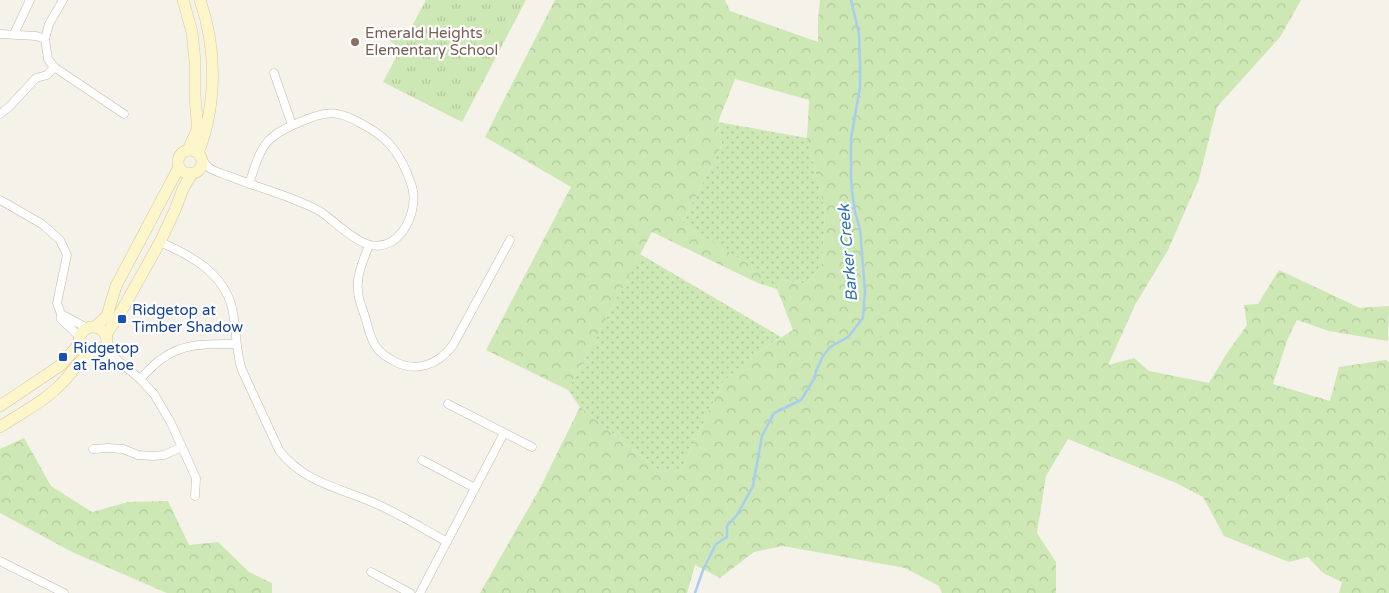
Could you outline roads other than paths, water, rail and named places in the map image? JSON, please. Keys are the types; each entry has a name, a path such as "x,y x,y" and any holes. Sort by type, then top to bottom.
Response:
{"main road":[{"path":"183,0 192,32 195,62 198,162"},
{"path":"0,426 47,396 62,383 83,358 94,355 106,346 122,310 160,242 183,189 198,162 208,124 212,80 207,21 200,0"},
{"path":"0,406 61,366 85,334 107,316 116,286 179,167 178,159 180,155 182,152 198,162"},
{"path":"179,167 185,172 198,162"},
{"path":"85,334 103,332 106,346"},
{"path":"85,334 83,351 90,355"}],"street":[{"path":"14,34 30,0"},
{"path":"63,0 49,24 45,39 48,59 54,67 124,114"},
{"path":"0,34 36,36 45,39"},
{"path":"0,114 36,78 47,75 54,67"},
{"path":"274,73 292,124"},
{"path":"198,162 249,184 288,197 318,210 359,241 369,245 390,243 396,239 403,232 408,222 414,202 413,189 400,158 384,138 375,131 337,113 316,115 292,124 267,140 255,165 249,184"},
{"path":"0,200 42,224 60,240 67,255 57,303 61,320 85,334"},
{"path":"369,245 360,270 357,288 369,334 378,351 384,355 397,363 410,367 422,367 436,362 453,345 510,240"},
{"path":"160,242 196,260 212,273 227,294 232,308 236,344 242,370 279,450 294,466 313,479 372,502 447,542"},
{"path":"61,314 80,325 85,334"},
{"path":"140,379 158,360 177,349 195,345 236,344"},
{"path":"106,346 154,394 171,423 196,478 195,496"},
{"path":"448,404 532,448"},
{"path":"420,593 504,433"},
{"path":"93,449 123,449 153,456 164,455 182,447"},
{"path":"422,460 475,488"},
{"path":"0,560 64,593"},
{"path":"370,572 410,593"}],"waterway":[{"name":"Barker Creek","path":"695,593 703,570 716,544 727,537 727,526 737,515 753,486 762,436 774,413 801,400 814,379 823,356 830,347 848,337 863,318 865,292 860,229 855,212 851,177 851,139 860,87 859,34 851,0"}],"place":[{"name":"Emerald Heights Elementary School","path":"355,42"},
{"name":"Ridgetop at Timber Shadow","path":"122,319"},
{"name":"Ridgetop at Tahoe","path":"63,357"}]}
